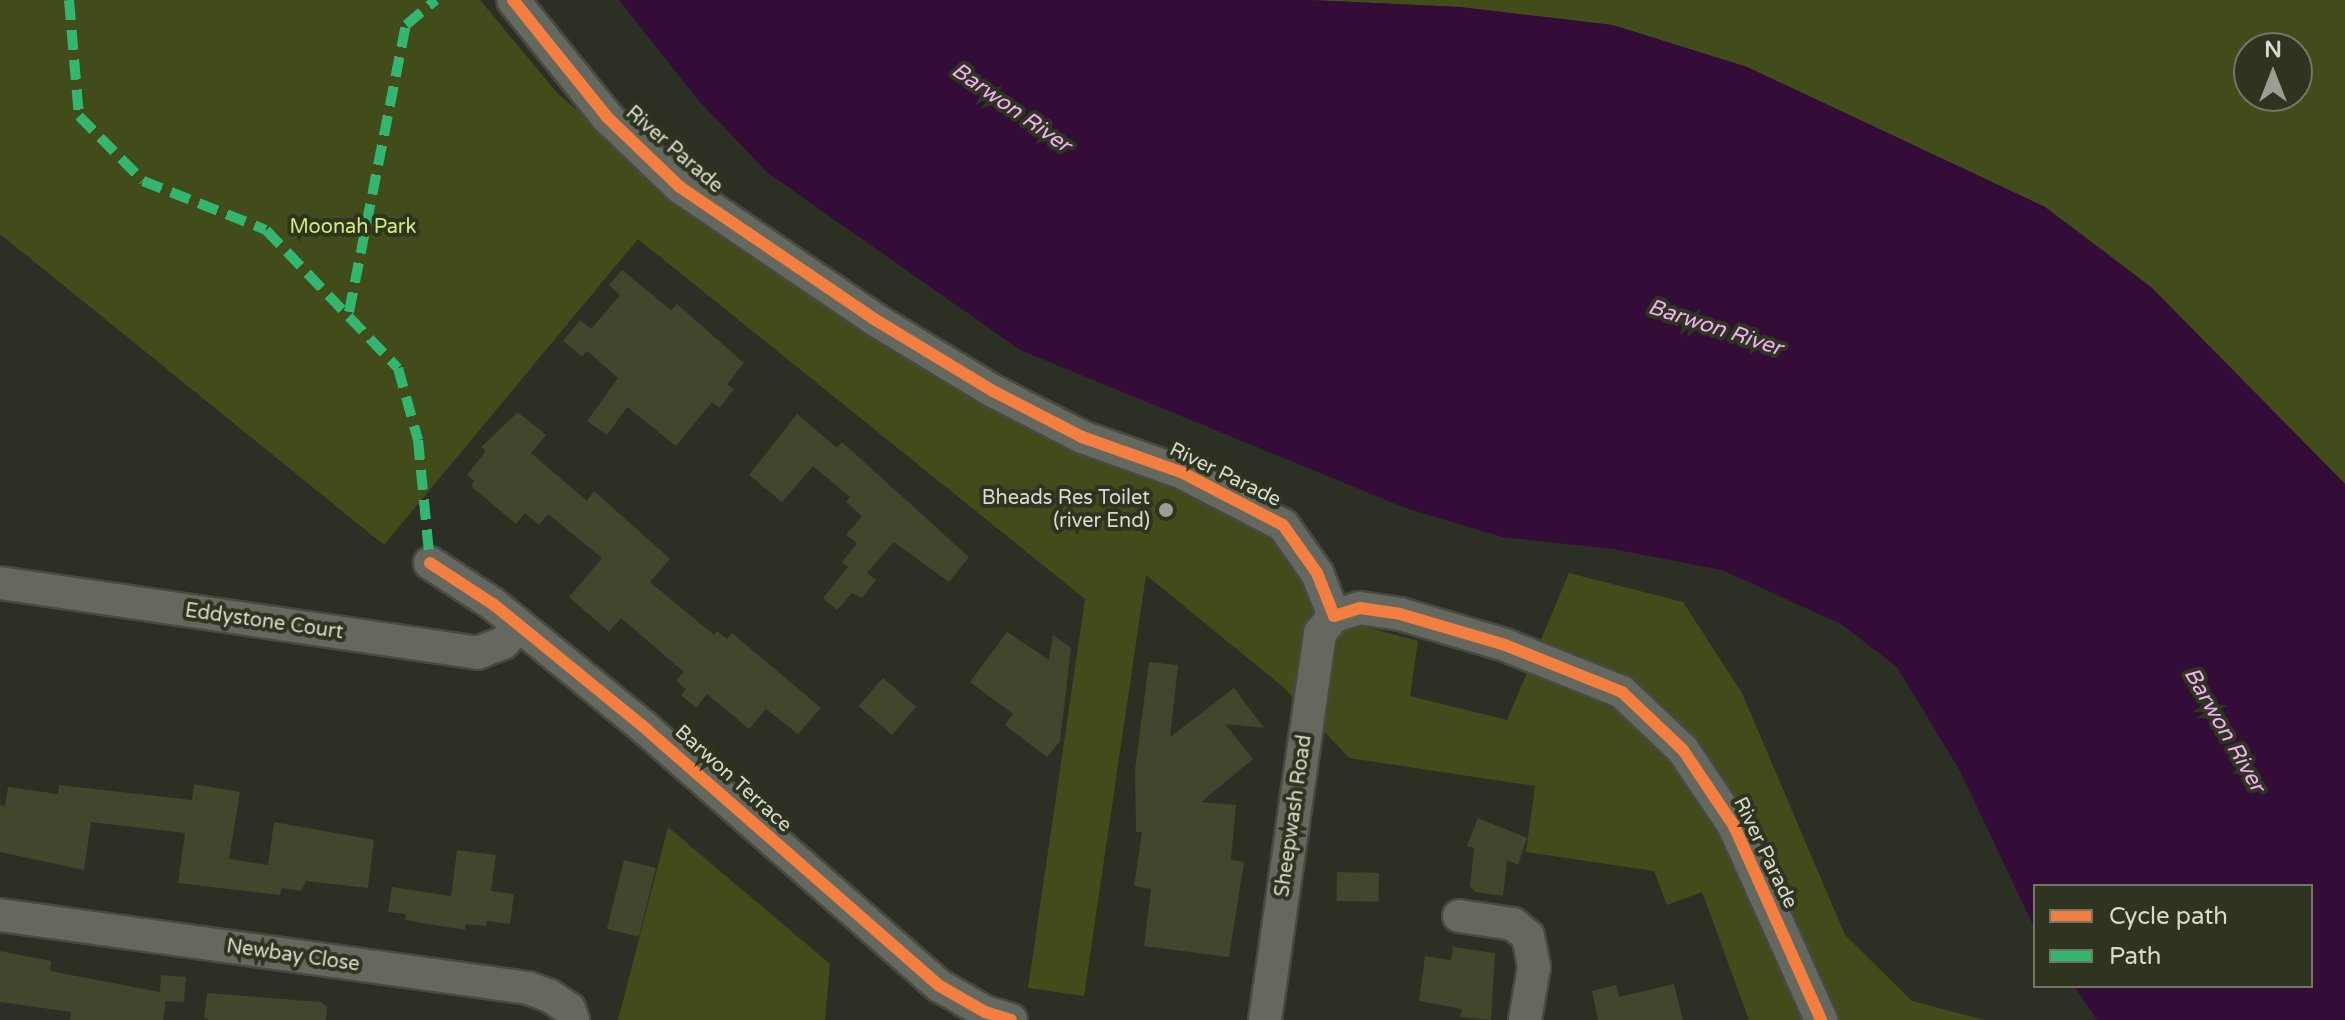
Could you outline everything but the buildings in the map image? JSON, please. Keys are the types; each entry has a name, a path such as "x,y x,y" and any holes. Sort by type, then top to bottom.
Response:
{"street":[{"name":"River Parade","path":"513,0 607,117 680,187 874,319 993,391 1082,437 1181,472 1283,525 1317,573 1334,616 1360,608 1400,614 1505,645 1622,692 1683,750 1734,826 1821,1020"},
{"name":"Barwon Terrace","path":"430,563 520,626 646,729 940,986 985,1012 1011,1020"},
{"name":"Eddystone Court","path":"0,583 477,653 503,643 520,626"},
{"name":"Sheepwash Road","path":"1265,1020 1320,633 1334,616"},
{"name":"Newbay Close","path":"0,915 528,988 550,996 569,1009 573,1020"},
{"path":"1459,916 1513,924 1528,936 1534,967 1525,1020"}],"green space":[{"name":"Moonah Park","path":"0,0 480,0 558,94 672,190 853,321 1281,535 1313,596 1362,626 1418,641 1410,696 1507,720 1569,573 1683,602 1742,693 1845,935 1912,1001 1985,1020 1749,1020 1702,892 1667,905 1654,871 1526,852 1535,786 1349,758 1283,687 1146,575 1084,996 1028,988 1085,599 638,239 384,545 0,234"},
{"path":"1310,0 2345,0 2345,484 2151,287 2045,207 1747,67 1612,25 1459,7"},
{"path":"668,827 830,964 825,1020 618,1020"}],"water":[{"name":"Barwon River","path":"619,0 1310,0 1459,7 1613,25 1747,67 2045,207 2151,287 2345,484 2345,1020 2097,1020 2075,988 2313,988 2313,884 2033,884 2033,925 1960,771 1897,667 1841,624 1722,570 1613,549 1502,537 1408,509 1020,350 768,173 698,100"}],"marked path":[{"path":"69,0 79,116 143,181 266,230 398,368 418,440 430,563"},
{"path":"349,312 406,25 436,0"}],"cycle path":[{"path":"513,0 607,117 680,187 874,319 993,391 1082,437 1181,472 1283,525 1317,573 1334,616 1360,608 1400,614 1505,645 1622,692 1683,750 1734,826 1821,1020"},
{"path":"430,563 493,604 646,729 940,986 985,1012 1011,1020"}],"place":[{"name":"Bheads Res Toilet (river End)","path":"1166,510"}]}
